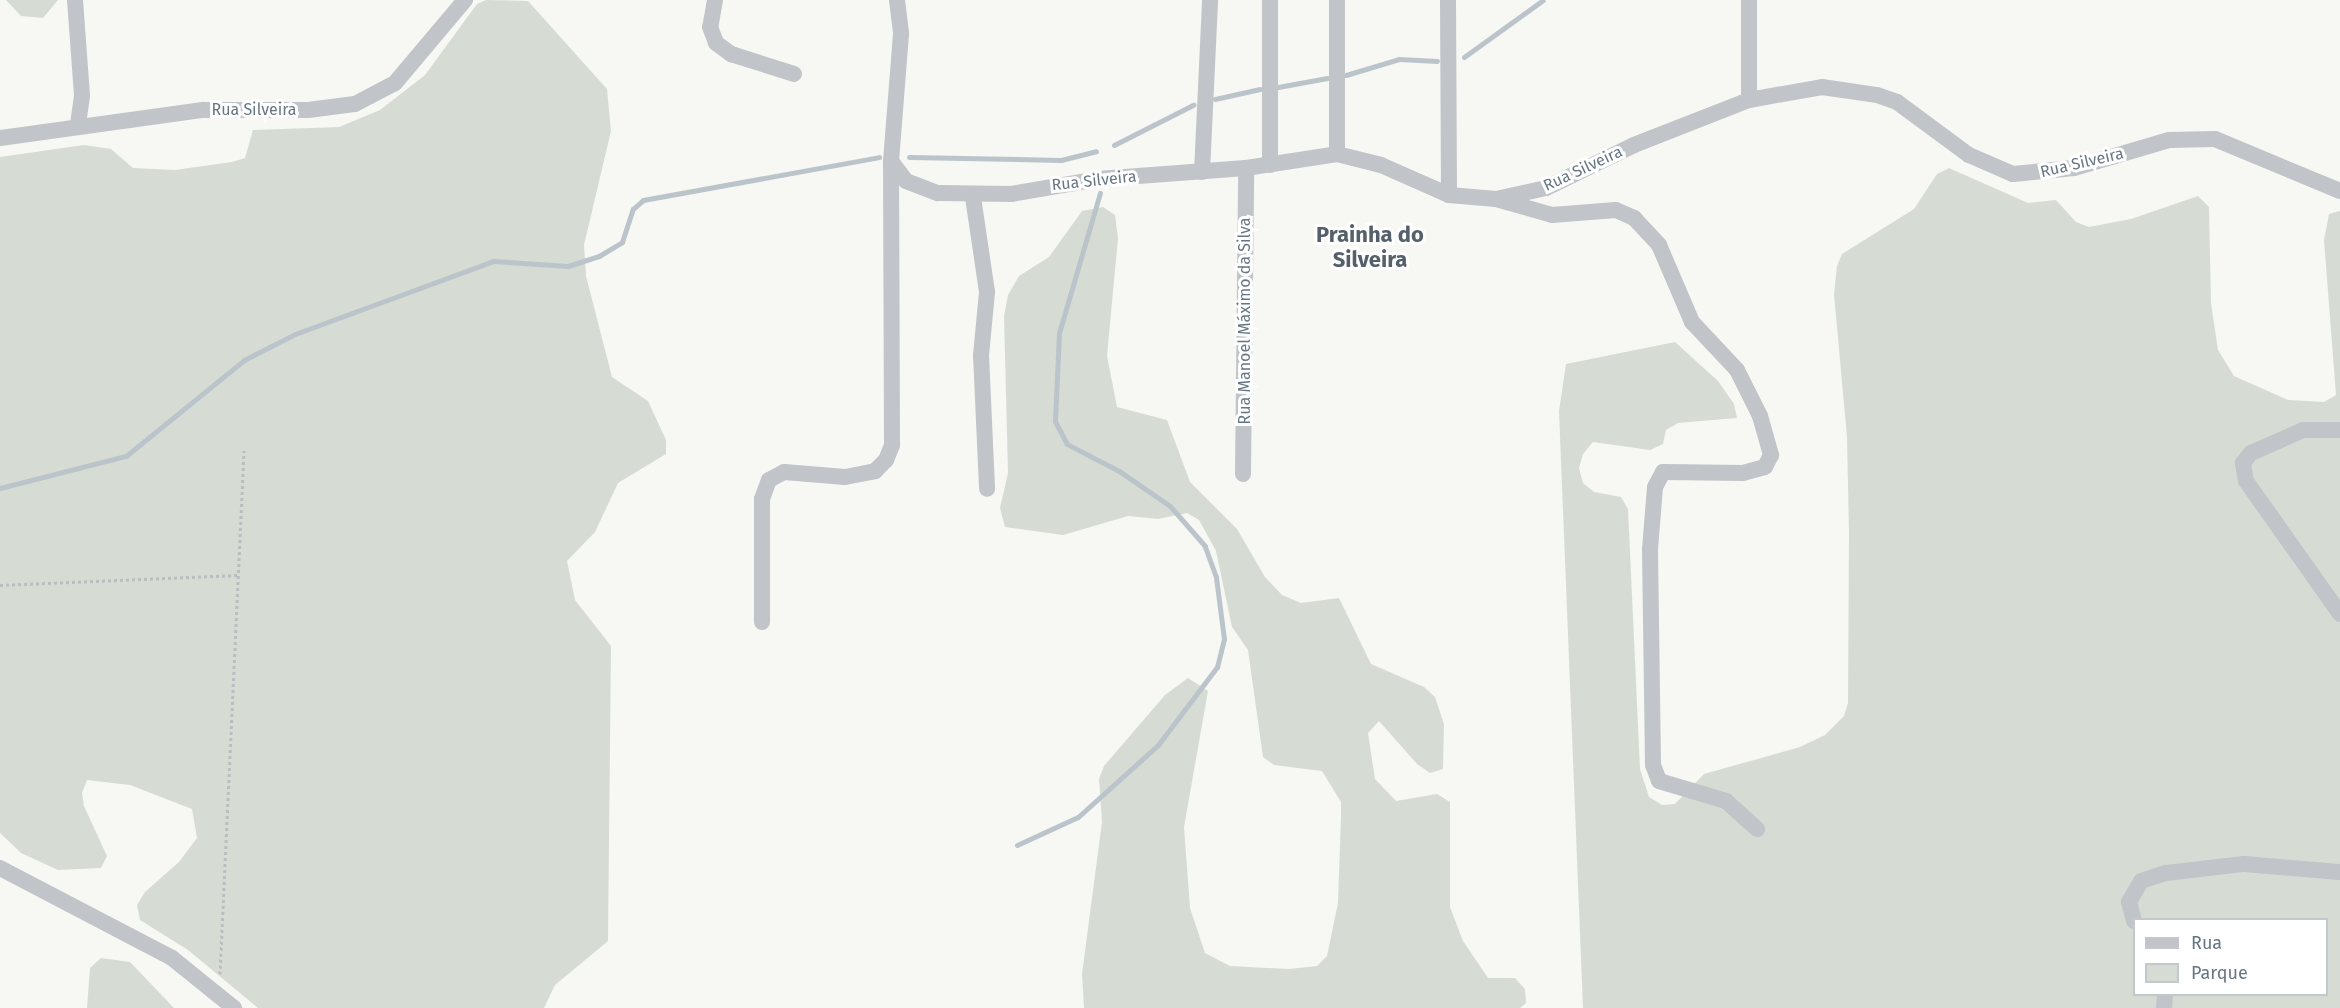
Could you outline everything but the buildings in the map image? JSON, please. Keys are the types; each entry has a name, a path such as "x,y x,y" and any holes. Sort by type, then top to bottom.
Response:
{"street":[{"path":"75,0 82,96 78,126"},
{"name":"Rua Silveira","path":"0,138 203,110 308,111 355,104 395,83 465,0"},
{"path":"716,0 710,27 716,43 731,54 794,74"},
{"path":"762,622 762,499 769,480 784,472 845,477 875,471 886,460 892,445 891,161 901,34 897,0"},
{"path":"1202,172 1210,0"},
{"path":"1270,0 1270,165"},
{"path":"1337,0 1337,154"},
{"path":"1448,0 1449,195"},
{"path":"1749,0 1749,100"},
{"name":"Rua Silveira","path":"891,161 897,173 921,189 973,197 1098,178 1246,168 1337,154 1380,165 1449,195 1496,199 1546,188 1634,145 1749,100 1822,87 1878,95 1897,102 1969,155 2013,174 2074,168 2169,140 2215,139 2340,191"},
{"name":"Rua Manoel Máximo da Silva","path":"1244,474 1246,168"},
{"path":"973,197 987,292 981,355 987,489"},
{"path":"1496,199 1552,215 1616,210 1634,218 1659,245 1692,322 1737,370 1760,416 1771,455 1766,468 1743,473 1663,472 1655,487 1650,549 1656,773 1659,781 1678,789 1726,801 1757,829"},
{"path":"2340,430 2303,430 2251,453 2243,463 2246,481 2298,561 2340,614"},
{"path":"2133,918 2129,902 2141,881 2166,873 2244,864 2340,872"},
{"path":"0,868 172,958 234,1008"}],"path":[{"path":"219,994 244,451"},
{"path":"0,585 238,574"}],"green space":[{"path":"6,0 58,0 43,18 21,16"},
{"path":"486,0 528,1 607,89 611,131 584,245 586,276 612,377 648,401 666,440 666,454 618,483 595,532 567,561 575,600 611,646 608,941 555,985 544,1008 258,1008 188,950 140,920 137,905 145,892 179,862 197,838 192,809 130,785 87,780 82,793 84,806 107,856 101,868 58,870 21,853 0,833 0,157 84,145 111,149 133,168 175,170 245,158 253,130 339,127 380,110 425,75 477,4"},
{"path":"1949,168 2028,203 2056,200 2076,222 2089,227 2131,219 2198,196 2209,207 2211,303 2218,350 2234,376 2288,400 2324,402 2336,395 2324,240 2329,214 2340,211 2340,1008 1583,1008 1559,411 1566,364 1675,342 1718,381 1734,404 1737,418 1678,423 1666,430 1663,444 1650,450 1593,442 1583,454 1579,468 1583,483 1594,492 1621,497 1628,509 1640,769 1649,797 1662,805 1675,804 1704,774 1800,747 1825,735 1844,716 1848,703 1849,533 1847,437 1834,294 1837,266 1842,254 1914,209 1937,174"},
{"path":"1103,207 1115,215 1118,238 1107,356 1117,407 1167,420 1190,482 1237,529 1265,577 1282,595 1301,603 1339,598 1371,664 1424,687 1435,697 1444,724 1443,769 1430,773 1417,764 1379,721 1368,733 1375,779 1396,801 1437,794 1450,802 1450,907 1463,941 1488,978 1515,978 1525,989 1526,1003 1520,1008 1084,1008 1082,974 1102,822 1099,779 1104,766 1165,695 1188,678 1208,691 1184,827 1190,908 1205,953 1230,966 1289,969 1317,966 1327,956 1338,903 1341,816 1341,802 1322,771 1274,765 1263,757 1248,650 1232,627 1216,551 1199,520 1187,513 1158,519 1128,516 1063,535 1005,527 1000,508 1008,473 1004,316 1008,295 1019,276 1049,257 1082,211"},
{"path":"101,958 130,962 174,1008 87,1008 90,968"}],"waterway":[{"path":"1464,57 1543,0"},
{"path":"1346,75 1399,59 1437,61"},
{"path":"1278,87 1327,78"},
{"path":"1215,99 1260,89"},
{"path":"1114,145 1193,105"},
{"path":"909,157 1061,160 1096,151"},
{"path":"0,488 126,456 244,360 295,334 493,261 568,266 599,256 622,242 633,209 643,200 879,157"},
{"path":"1017,845 1078,817 1158,745 1217,667 1224,639 1216,577 1205,546 1170,506 1119,471 1067,444 1055,421 1059,333 1100,193"}],"district":[{"name":"Prainha do Silveira","path":"1370,246"}]}
